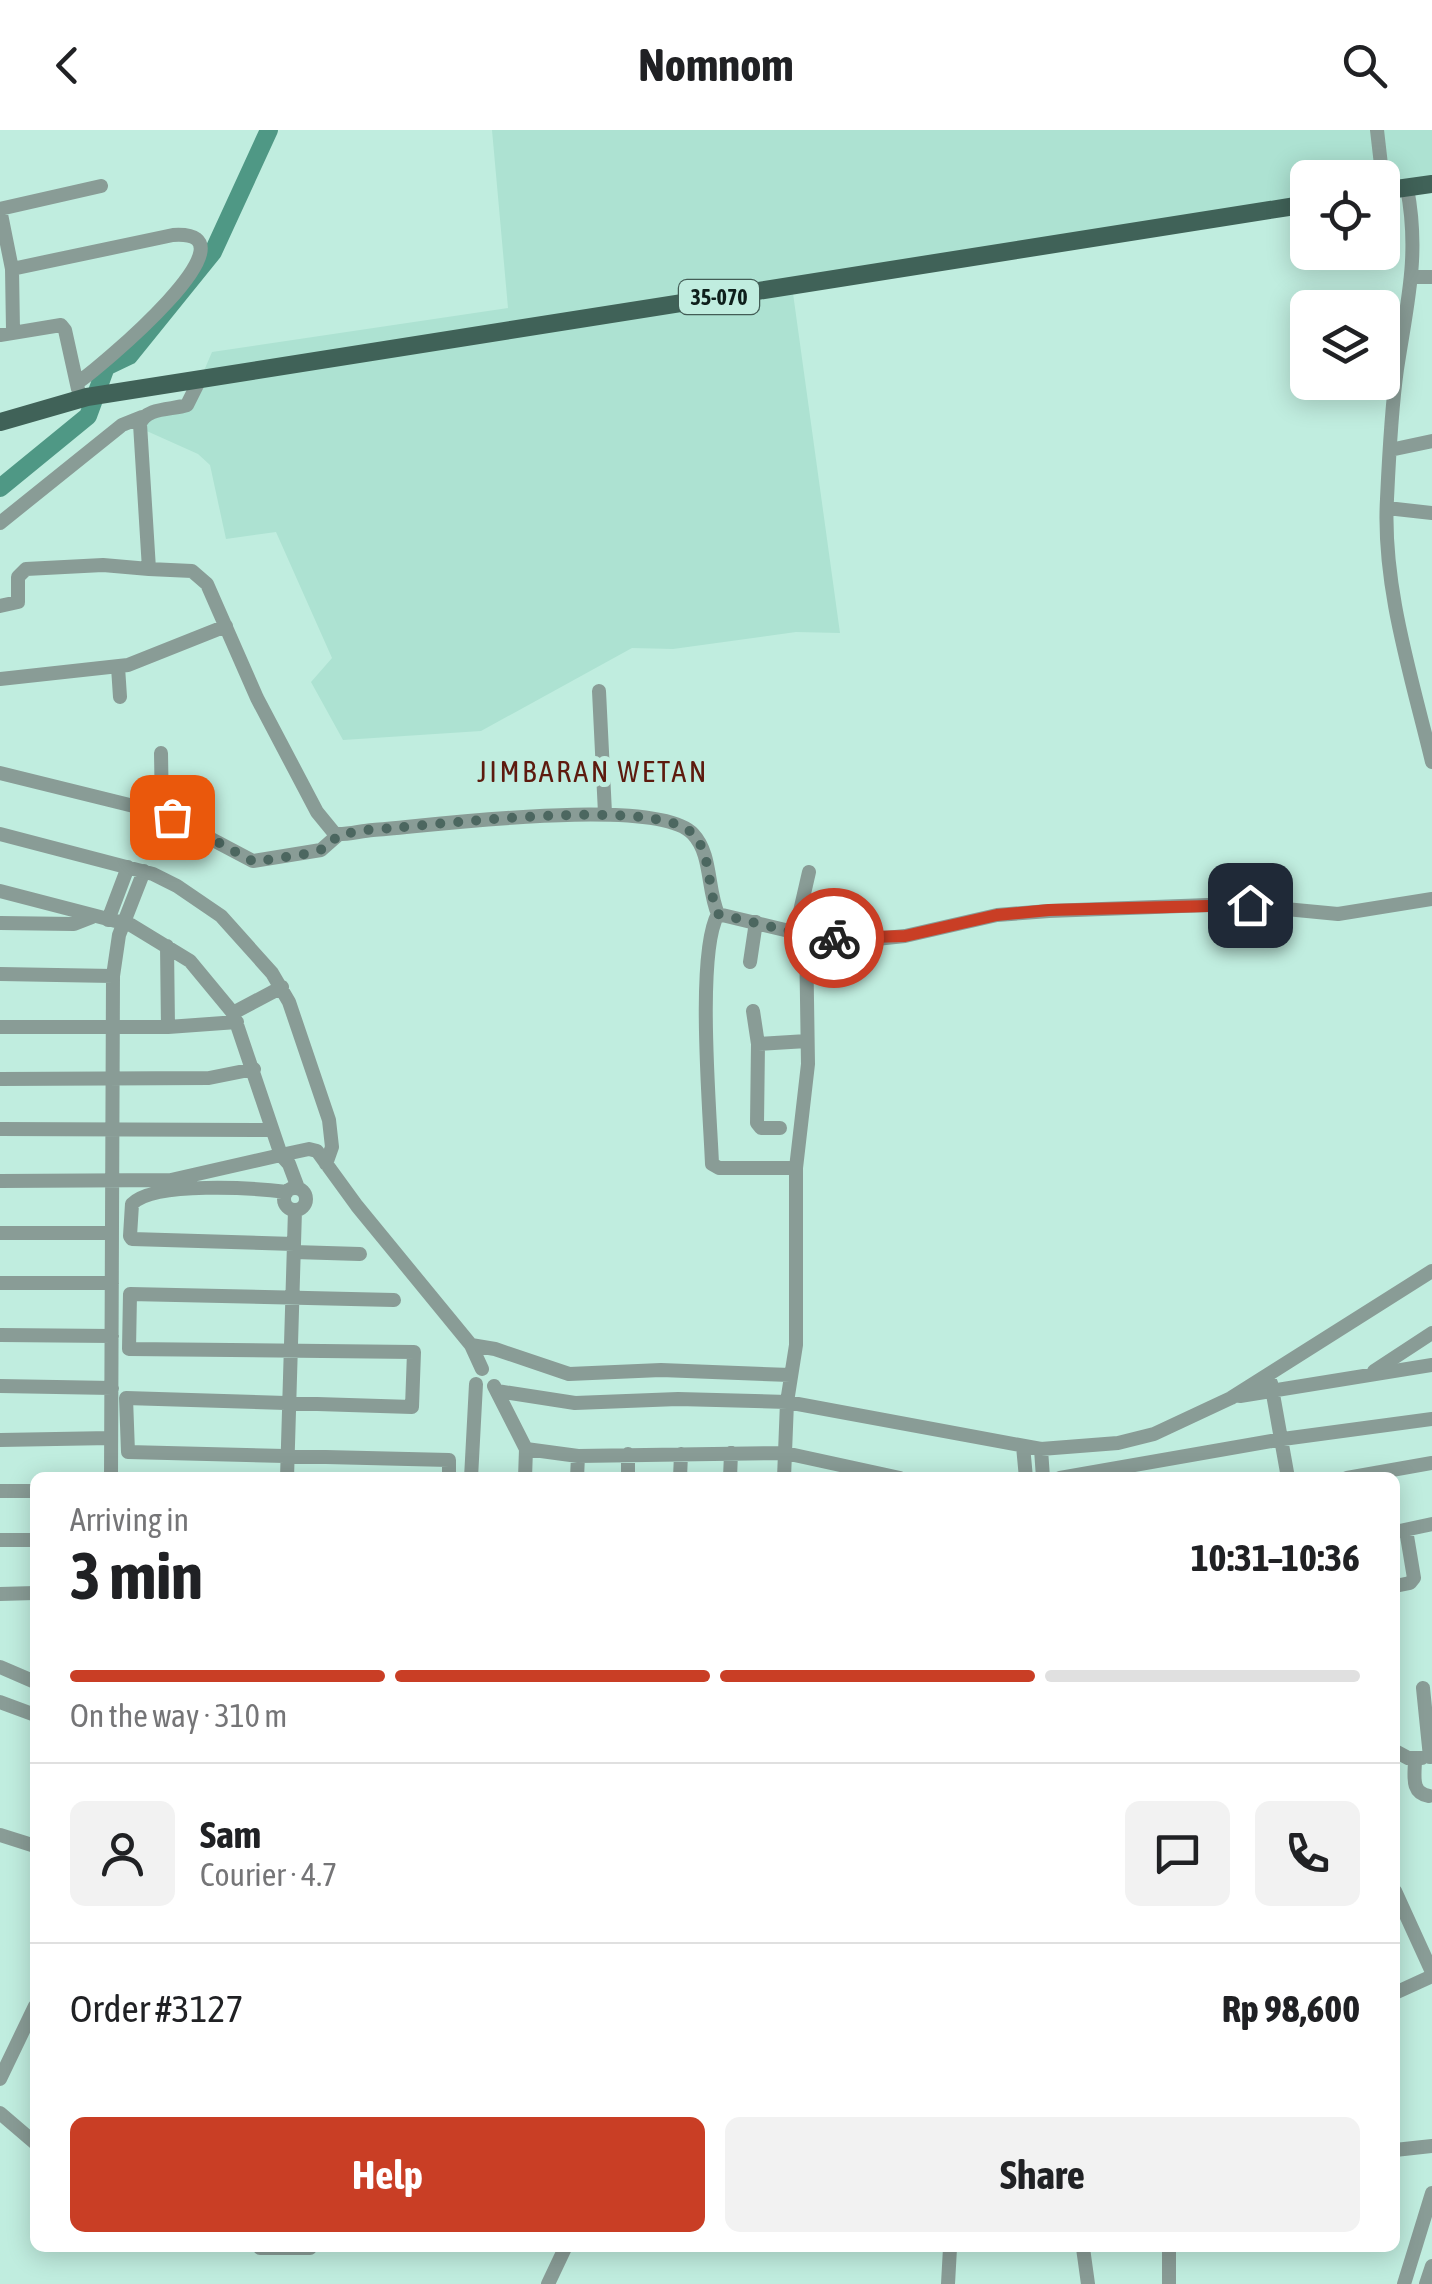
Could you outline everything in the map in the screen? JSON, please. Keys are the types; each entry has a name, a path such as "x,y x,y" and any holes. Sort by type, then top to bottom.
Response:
{"main road":[{"path":"1400,189 1432,184"},
{"name":"35-070","path":"0,422 81,393 130,390 1290,207"}],"street":[{"path":"1377,130 1380,160"},
{"path":"81,393 63,327 57,324 6,333 12,268 0,209 101,186"},
{"path":"1407,188 1414,229 1412,277 1397,372 1386,508 1403,644 1432,762"},
{"path":"12,268 174,235 190,234 199,239 200,257 180,289 81,393"},
{"path":"1412,277 1432,276"},
{"path":"0,523 116,429 142,417 187,405 200,379"},
{"path":"142,417 140,440 149,569"},
{"path":"1390,450 1432,441"},
{"path":"1386,508 1432,513"},
{"path":"0,606 19,600 18,577 26,569 103,565 198,573 207,584 257,698 317,812 330,832 338,835 605,813 654,818 692,832 702,848 718,914 710,932 708,996 712,1164 714,1168 796,1168"},
{"path":"0,679 118,666 226,626"},
{"path":"118,666 120,697"},
{"path":"600,691 605,813"},
{"path":"161,753 162,813"},
{"path":"0,773 162,813 254,862 320,850 338,835"},
{"path":"0,834 136,869 177,886 210,907 282,987 329,1120 332,1147 326,1164"},
{"path":"111,1472 113,976 116,921 136,869"},
{"path":"784,1472 792,1366 796,1168 808,1064 800,934 809,872"},
{"path":"0,891 116,921 190,961 235,1018 281,1155 281,1170 291,1190"},
{"path":"718,914 800,934 890,938 997,915 1104,907 1234,904 1338,914 1432,899"},
{"path":"0,923 74,924 92,917"},
{"path":"750,962 756,922"},
{"path":"167,946 168,1027"},
{"path":"0,974 113,976"},
{"path":"0,1027 168,1027 235,1018 282,987"},
{"path":"753,1011 758,1044 757,1123 762,1128 780,1128"},
{"path":"758,1044 807,1041"},
{"path":"0,1079 221,1077 254,1069"},
{"path":"0,1129 272,1130"},
{"path":"0,1181 182,1179 312,1149 471,1346 482,1369 493,1374 495,1387 526,1449 525,1472"},
{"path":"287,1472 294,1248 294,1210 304,1206 304,1192 180,1189 138,1198 132,1204 132,1239 294,1248 360,1254"},
{"path":"0,1233 112,1233"},
{"path":"476,1384 575,1403 678,1399 787,1402 1041,1449 1082,1448 1154,1434 1231,1398 1432,1271"},
{"path":"0,1283 112,1282"},
{"path":"394,1300 130,1294 129,1350 414,1352 412,1407 126,1398 128,1452 449,1460 449,1472"},
{"path":"1366,1375 1432,1333"},
{"path":"0,1335 112,1336"},
{"path":"471,1346 495,1349 569,1374 792,1366"},
{"path":"1231,1398 1432,1365"},
{"path":"472,1472 472,1405 475,1375 482,1369"},
{"path":"1270,1372 1287,1472"},
{"path":"0,1386 112,1388"},
{"path":"1096,1472 1282,1439 1432,1423"},
{"path":"1154,1434 1160,1460"},
{"path":"0,1440 111,1438"},
{"path":"1024,1446 1026,1472"},
{"path":"1082,1448 1085,1472"},
{"path":"526,1449 578,1456 785,1453 873,1472"},
{"path":"1041,1449 1043,1472"},
{"path":"730,1472 731,1453"},
{"path":"628,1454 628,1472"},
{"path":"680,1472 681,1454"},
{"path":"577,1472 578,1456"},
{"path":"789,1472 820,1460"},
{"path":"1381,1472 1432,1463"},
{"path":"0,1490 30,1491"},
{"path":"1400,1585 1414,1578 1400,1531 1432,1524"},
{"path":"0,1540 30,1540"},
{"path":"0,1594 30,1594"},
{"path":"0,1667 30,1680"},
{"path":"1423,1688 1426,1758 1415,1788 1429,1796"},
{"path":"0,1702 30,1713"},
{"path":"1400,1751 1426,1758"},
{"path":"0,1835 30,1844"},
{"path":"1400,1902 1432,1974 1400,1990"},
{"path":"0,2079 30,2016"},
{"path":"0,2113 30,2139"},
{"path":"1400,2149 1432,2146"},
{"path":"1404,2284 1432,2193"},
{"path":"548,2284 563,2252"},
{"path":"948,2284 950,2252"},
{"path":"1084,2252 1088,2284"},
{"path":"1169,2252 1169,2284"},
{"path":"1426,2284 1432,2266"}],"shaded area":[{"path":"492,130 1432,130 1432,184 1400,189 1400,160 1290,160 1290,207 792,286 840,633 796,632 673,649 632,648 481,731 343,740 311,682 332,658 276,532 226,539 210,465 198,454 140,428 142,417 191,401 212,352 508,308"}],"waterway":[{"path":"0,488 88,416 106,367 129,356 213,252 269,130"}],"way so far":[{"path":"172,817 254,862 311,853 328,847 338,835 366,830 605,813 654,818 692,832 702,848 718,914 834,938"}],"district":[{"name":"JIMBARAN WETAN","path":"593,771"}],"route":[{"path":"834,938 905,936 997,915 1049,910 1250,905"}]}
